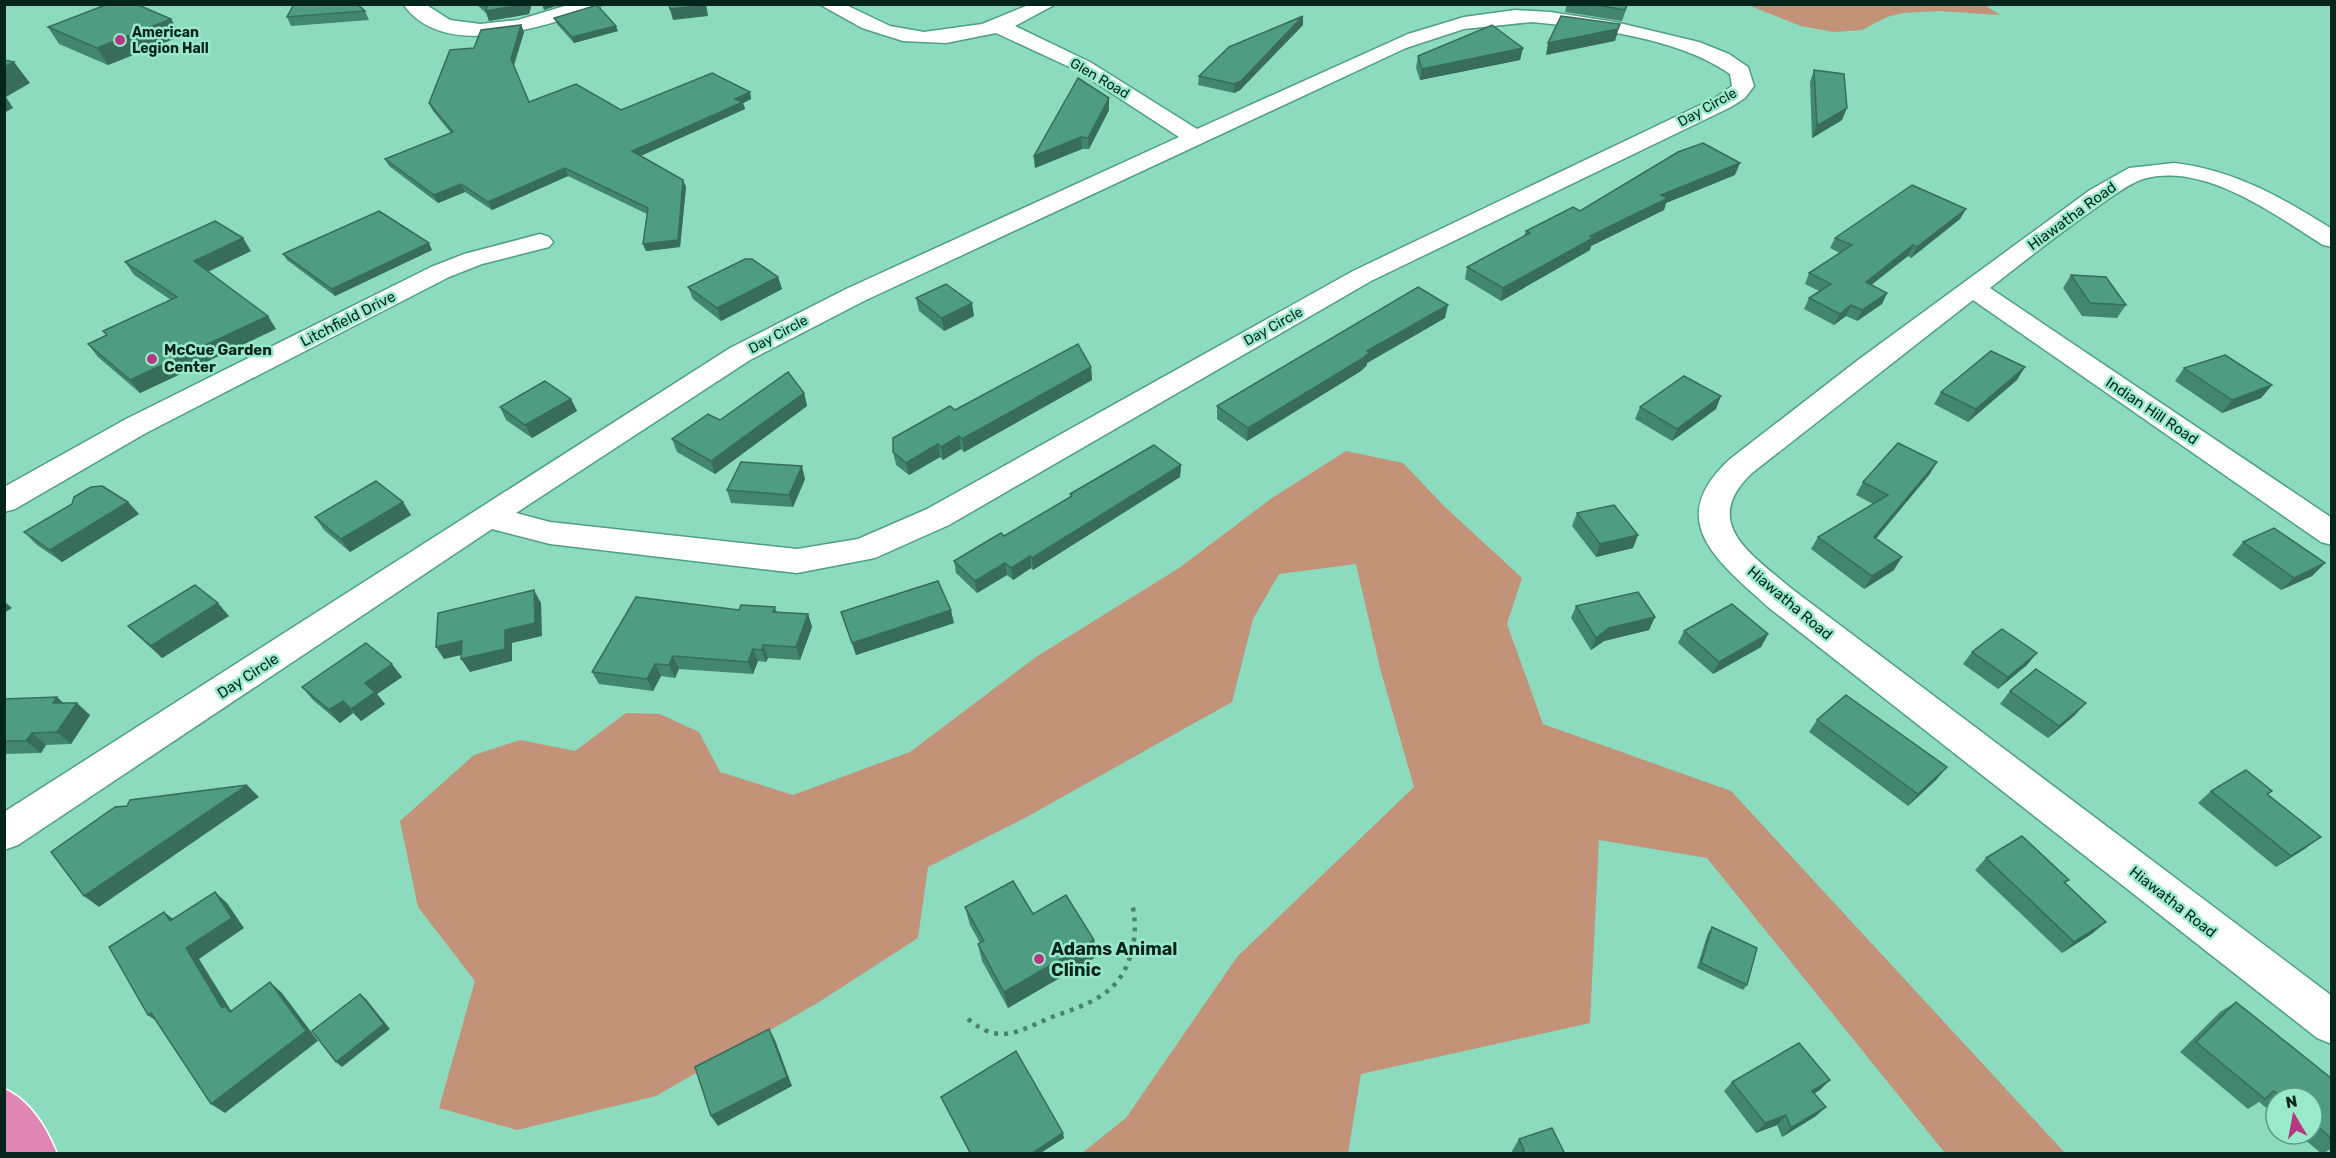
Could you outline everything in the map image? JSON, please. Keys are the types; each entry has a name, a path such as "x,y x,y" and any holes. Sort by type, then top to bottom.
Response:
{"highway":[{"path":"4,1112 33,1154"}],"street":[{"path":"412,4 442,23 481,29 519,25 592,4"},
{"path":"828,4 883,30 909,36 951,35 998,26 1047,4"},
{"name":"Day Circle","path":"4,833 620,430 775,335 855,295 1198,139 1399,44 1446,27 1488,19 1550,17 1634,31 1703,51 1734,66 1743,78 1744,85 1740,90 1709,109 1392,261 938,517 864,550 814,560 773,560 550,533 490,517"},
{"name":"Glen Road","path":"998,26 1083,66 1198,139"},
{"name":"Hiawatha Road","path":"2331,240 2251,191 2221,179 2186,171 2149,170 2121,181 1832,393 1740,468 1720,490 1713,502 1715,527 1745,566 1780,597 2331,1023"},
{"name":"Litchfield Drive","path":"4,501 136,426 440,272 473,259 540,242"},
{"name":"Indian Hill Road","path":"1973,288 2331,534"}],"path":[{"path":"968,1019 984,1032 995,1036 1010,1035 1100,997 1110,990 1129,962 1137,926 1132,903"}],"shaded area":[{"path":"1748,5 1985,5 2000,15 1938,11 1903,13 1887,17 1862,30 1834,32 1801,26"},
{"path":"1346,451 1403,463 1444,506 1522,578 1507,624 1543,724 1731,791 2065,1153 1945,1153 1707,858 1599,840 1590,1023 1361,1074 1348,1153 1082,1153 1126,1118 1237,957 1414,787 1380,668 1356,564 1279,574 1253,619 1232,702 1023,819 928,867 918,938 819,1002 656,1096 517,1130 439,1108 475,981 418,907 400,821 474,755 520,740 575,751 626,713 660,714 699,732 720,772 793,795 910,752 1036,657 1179,568 1272,498"}],"building":[{"path":"108,4 136,4 171,19 97,48 48,27"},
{"path":"294,4 357,4 365,11 287,17"},
{"path":"484,4 526,4 486,11 487,7"},
{"path":"669,4 705,4 705,5 670,9"},
{"path":"1591,4 1627,4 1625,10"},
{"path":"597,5 616,26 572,37 554,18"},
{"path":"1303,16 1241,81 1234,84 1199,76 1229,47"},
{"path":"1561,16 1620,24 1618,29 1548,43"},
{"path":"521,25 511,59 529,102 576,84 621,110 712,73 750,92 735,99 743,102 632,151 683,180 678,240 643,244 648,208 565,168 488,202 461,184 434,195 385,159 453,132 429,103 450,50 474,48 481,30"},
{"path":"1492,25 1523,48 1422,69 1418,56"},
{"path":"4,60 14,62 4,67"},
{"path":"1814,70 1844,74 1847,108 1817,126"},
{"path":"1078,78 1109,98 1088,138 1081,137 1034,156"},
{"path":"1703,143 1740,163 1661,195 1668,198 1590,236 1593,238 1503,288 1467,267 1530,233 1526,231 1573,207 1580,211 1678,152"},
{"path":"1912,185 1966,209 1917,247 1913,245 1866,282 1887,293 1862,310 1851,305 1840,314 1809,298 1831,284 1809,273 1852,245 1835,238"},
{"path":"379,211 429,243 332,289 283,254"},
{"path":"215,221 243,238 194,261 268,316 130,380 88,344 107,335 103,331 177,297 125,262"},
{"path":"745,259 752,259 778,277 717,308 688,287"},
{"path":"2071,275 2106,277 2126,305 2090,303"},
{"path":"946,284 972,303 942,318 916,298"},
{"path":"1418,287 1448,305 1367,351 1369,353 1363,358 1248,428 1217,406"},
{"path":"1078,344 1091,367 962,439 959,436 941,447 938,444 906,463 893,452 893,438 950,406 955,410"},
{"path":"1991,351 2025,367 1976,409 1941,392"},
{"path":"2225,355 2272,385 2232,400 2184,368"},
{"path":"788,372 804,393 711,461 672,439 708,414 720,420"},
{"path":"1684,376 1721,396 1677,429 1640,407"},
{"path":"545,381 571,399 525,425 500,407"},
{"path":"1898,443 1937,462 1874,537 1902,557 1872,576 1818,537 1888,495 1863,482"},
{"path":"1154,445 1181,465 1032,558 1030,556 1011,568 1005,563 975,581 954,561 1001,533 1004,536"},
{"path":"741,462 802,466 789,495 727,490"},
{"path":"376,481 403,502 341,539 315,517"},
{"path":"102,486 128,502 50,550 24,532 72,504 74,497 91,487"},
{"path":"1614,505 1638,535 1600,544 1577,513"},
{"path":"2274,528 2325,563 2294,578 2243,542"},
{"path":"938,581 951,610 852,643 841,612"},
{"path":"195,585 218,603 151,646 128,626"},
{"path":"534,590 535,623 505,630 505,649 461,659 462,641 436,647 438,613"},
{"path":"1638,592 1655,617 1609,628 1596,638 1576,606"},
{"path":"636,597 739,610 741,605 775,607 773,612 808,614 796,647 763,645 762,650 753,649 748,662 673,656 669,665 655,664 647,679 592,672"},
{"path":"1732,604 1768,634 1719,662 1684,631"},
{"path":"2002,629 2037,653 2008,677 1972,652"},
{"path":"366,643 392,664 365,683 375,692 351,709 343,701 329,710 302,687"},
{"path":"2036,669 2086,703 2059,726 2010,691"},
{"path":"1846,695 1947,767 1918,794 1817,720"},
{"path":"57,697 53,703 77,703 57,732 32,733 26,741 4,741 4,699"},
{"path":"2246,770 2272,791 2267,794 2321,837 2291,856 2211,791"},
{"path":"247,785 84,896 51,852 115,807 127,806 130,800"},
{"path":"2022,836 2069,880 2064,882 2106,922 2074,942 1986,858"},
{"path":"1013,881 1033,914 1066,895 1094,940 1004,992 978,944 984,941 965,907"},
{"path":"215,892 232,918 186,948 222,1008 225,1006 230,1012 270,982 306,1031 211,1104 151,1013 148,1015 109,947 164,912 170,921"},
{"path":"1712,927 1757,948 1747,985 1701,963"},
{"path":"360,994 384,1024 336,1062 312,1031"},
{"path":"2236,1002 2331,1078 2331,1138 2324,1132 2324,1086 2264,1086 2264,1098 2196,1042"},
{"path":"769,1029 787,1077 711,1116 695,1067"},
{"path":"1799,1043 1830,1080 1812,1091 1826,1107 1791,1128 1786,1115 1765,1123 1732,1082"},
{"path":"1016,1051 1063,1133 1031,1154 971,1154 941,1097"},
{"path":"1552,1128 1565,1154 1521,1154 1524,1150 1519,1139"}],"place":[{"name":"American Legion Hall","path":"120,40"},
{"name":"McCue Garden Center","path":"152,359"},
{"name":"Adams Animal Clinic","path":"1039,959"}]}
